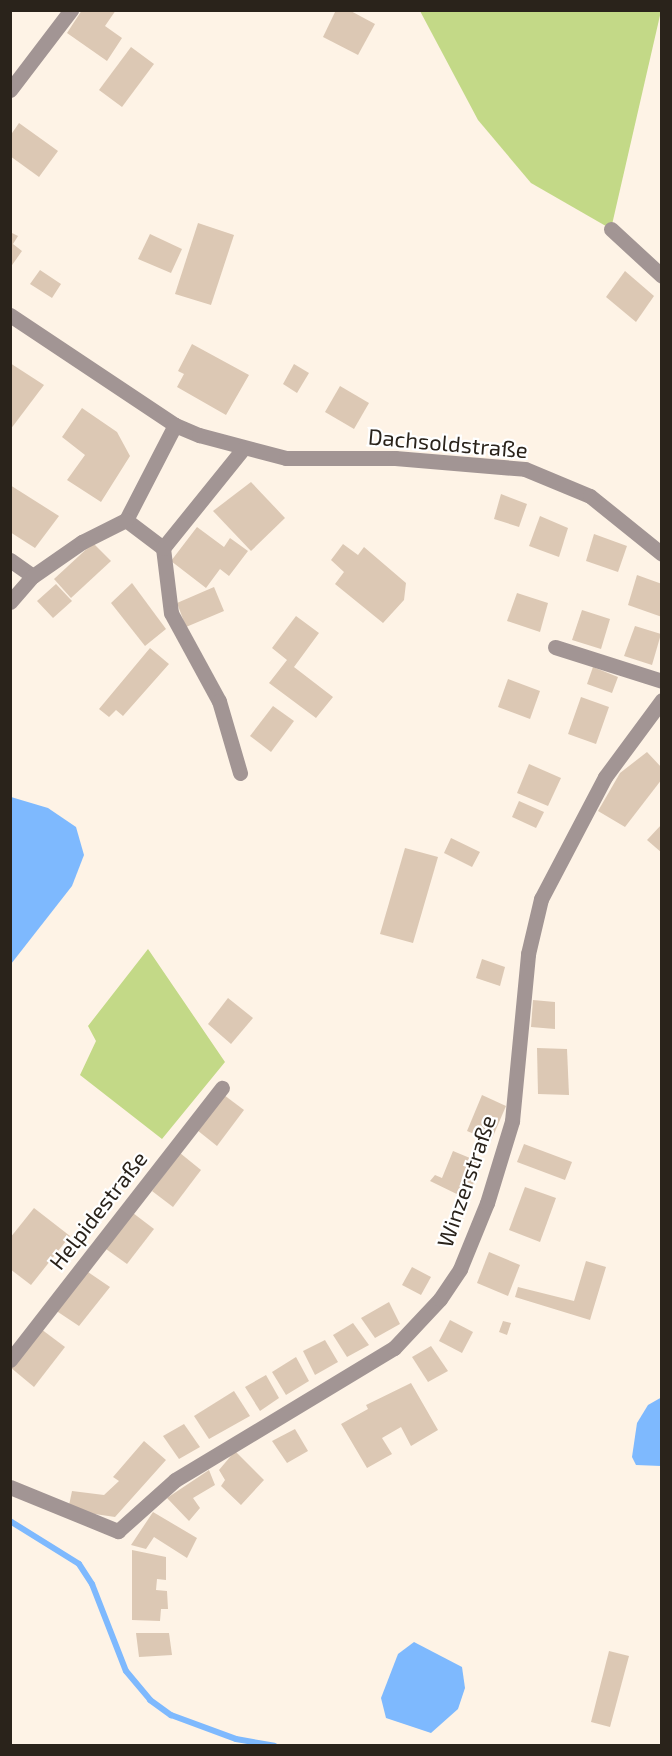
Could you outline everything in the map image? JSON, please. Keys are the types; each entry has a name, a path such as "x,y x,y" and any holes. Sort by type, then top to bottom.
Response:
{"street":[{"path":"10,90 71,10"},
{"path":"611,229 662,276"},
{"name":"Dachsoldstraße","path":"10,315 175,425 243,449 286,458 394,458 525,469 590,496 662,554"},
{"path":"10,602 33,576 82,542 126,520 175,425"},
{"path":"163,548 243,449"},
{"path":"126,520 163,548 171,613 219,701 240,773"},
{"path":"10,560 33,576"},
{"path":"555,647 662,681"},
{"name":"Winzerstraße","path":"10,1487 118,1531 176,1480 394,1348 440,1299 460,1269 487,1203 512,1121 528,954 541,899 605,777 662,700"},
{"name":"Helpidestraße","path":"10,1360 222,1088"}],"green space":[{"path":"420,11 661,11 611,229 531,183 478,120"},
{"path":"148,949 225,1062 162,1139 80,1075 96,1041 88,1026"}],"water":[{"path":"11,797 48,808 76,827 84,855 72,886 11,964"},
{"path":"662,1397 661,1466 636,1465 632,1457 637,1423 648,1405"},
{"path":"414,1642 462,1667 465,1688 458,1709 431,1733 386,1718 381,1698 398,1654"}],"building":[{"path":"82,10 116,10 105,26 122,38 107,61 67,33"},
{"path":"336,10 349,10 375,24 358,55 323,37"},
{"path":"131,47 154,64 122,107 99,90"},
{"path":"19,123 58,151 39,177 10,156 10,136"},
{"path":"198,223 234,235 211,305 175,294"},
{"path":"10,232 18,236 13,244 22,251 10,268"},
{"path":"150,234 182,249 171,273 138,259"},
{"path":"40,270 61,284 52,298 30,284"},
{"path":"625,271 654,296 636,322 606,297"},
{"path":"192,344 249,375 226,415 177,387 184,374 178,371"},
{"path":"10,363 44,385 10,430"},
{"path":"294,364 309,373 297,393 283,384"},
{"path":"340,386 369,403 354,429 325,412"},
{"path":"82,408 117,432 130,456 101,502 67,480 85,455 62,437"},
{"path":"251,482 285,518 251,551 213,511"},
{"path":"10,485 59,516 35,548 10,532"},
{"path":"501,494 527,504 519,527 494,519"},
{"path":"540,516 568,528 559,557 529,546"},
{"path":"197,527 224,547 230,538 248,551 229,576 220,569 206,588 171,561"},
{"path":"594,534 627,546 618,572 586,561"},
{"path":"93,543 111,561 71,598 54,579"},
{"path":"343,544 358,555 364,547 406,583 404,600 383,623 335,584 344,572 331,560"},
{"path":"637,575 662,584 662,617 628,605"},
{"path":"132,583 166,629 145,646 111,603"},
{"path":"56,584 72,601 53,618 37,601"},
{"path":"214,587 224,611 186,627 177,603"},
{"path":"517,593 548,603 540,632 507,621"},
{"path":"582,610 610,619 601,649 572,640"},
{"path":"296,616 319,633 294,667 333,697 316,718 269,683 287,660 272,648"},
{"path":"635,626 661,634 652,665 624,656"},
{"path":"150,648 169,664 123,716 116,710 109,717 99,709"},
{"path":"593,667 618,677 612,693 587,684"},
{"path":"508,679 540,691 530,719 498,707"},
{"path":"581,697 609,707 596,744 568,734"},
{"path":"273,706 294,721 271,752 250,736"},
{"path":"647,752 662,768 662,779 625,827 598,811 620,773"},
{"path":"529,764 561,778 548,806 517,793"},
{"path":"519,801 544,812 536,828 512,817"},
{"path":"662,824 662,853 647,840"},
{"path":"451,838 480,852 472,867 444,853"},
{"path":"405,848 438,857 413,943 380,934"},
{"path":"482,959 505,967 500,986 476,978"},
{"path":"228,998 253,1018 231,1044 208,1024"},
{"path":"533,1000 555,1002 555,1029 531,1027"},
{"path":"537,1048 567,1049 569,1095 538,1094"},
{"path":"224,1095 244,1110 217,1146 197,1130"},
{"path":"482,1095 506,1106 491,1141 467,1131"},
{"path":"524,1144 572,1162 565,1180 517,1162"},
{"path":"453,1151 482,1163 467,1199 430,1181 435,1175 442,1178"},
{"path":"180,1153 201,1170 173,1207 152,1191"},
{"path":"525,1187 556,1198 540,1242 509,1230"},
{"path":"34,1208 70,1236 31,1285 10,1269 10,1238"},
{"path":"133,1213 154,1229 127,1264 106,1249"},
{"path":"489,1252 520,1265 508,1296 477,1283"},
{"path":"586,1261 606,1267 590,1320 515,1297 518,1287 574,1301"},
{"path":"412,1267 431,1277 421,1295 402,1285"},
{"path":"85,1270 110,1287 79,1326 55,1310"},
{"path":"389,1302 400,1324 375,1338 361,1318"},
{"path":"450,1320 473,1332 462,1353 439,1341"},
{"path":"503,1321 511,1323 507,1335 499,1332"},
{"path":"353,1323 369,1345 347,1357 333,1335"},
{"path":"41,1329 65,1347 34,1387 10,1367"},
{"path":"325,1340 338,1362 315,1375 303,1351"},
{"path":"431,1346 448,1371 428,1382 412,1357"},
{"path":"296,1357 309,1381 286,1395 272,1372"},
{"path":"266,1375 279,1398 260,1411 245,1387"},
{"path":"411,1383 438,1430 411,1446 401,1427 382,1438 392,1454 367,1468 341,1424 368,1409 366,1405"},
{"path":"234,1391 250,1416 209,1439 194,1416"},
{"path":"184,1424 200,1447 179,1459 163,1436"},
{"path":"295,1429 308,1451 287,1463 272,1441"},
{"path":"144,1441 166,1460 115,1517 68,1510 72,1491 104,1495 119,1481 113,1477"},
{"path":"235,1451 264,1480 241,1505 221,1486 225,1480 219,1470"},
{"path":"209,1470 215,1485 193,1498 200,1508 189,1521 167,1498"},
{"path":"153,1512 197,1538 187,1558 154,1537 146,1549 131,1545"},
{"path":"132,1550 166,1557 166,1580 157,1579 156,1590 167,1591 168,1609 161,1609 160,1621 132,1620"},
{"path":"136,1633 169,1633 172,1655 139,1657"},
{"path":"609,1651 629,1656 610,1727 591,1722"}],"waterway":[{"path":"10,1521 79,1564 92,1584 126,1671 150,1700 171,1715 236,1739 274,1746"}]}
